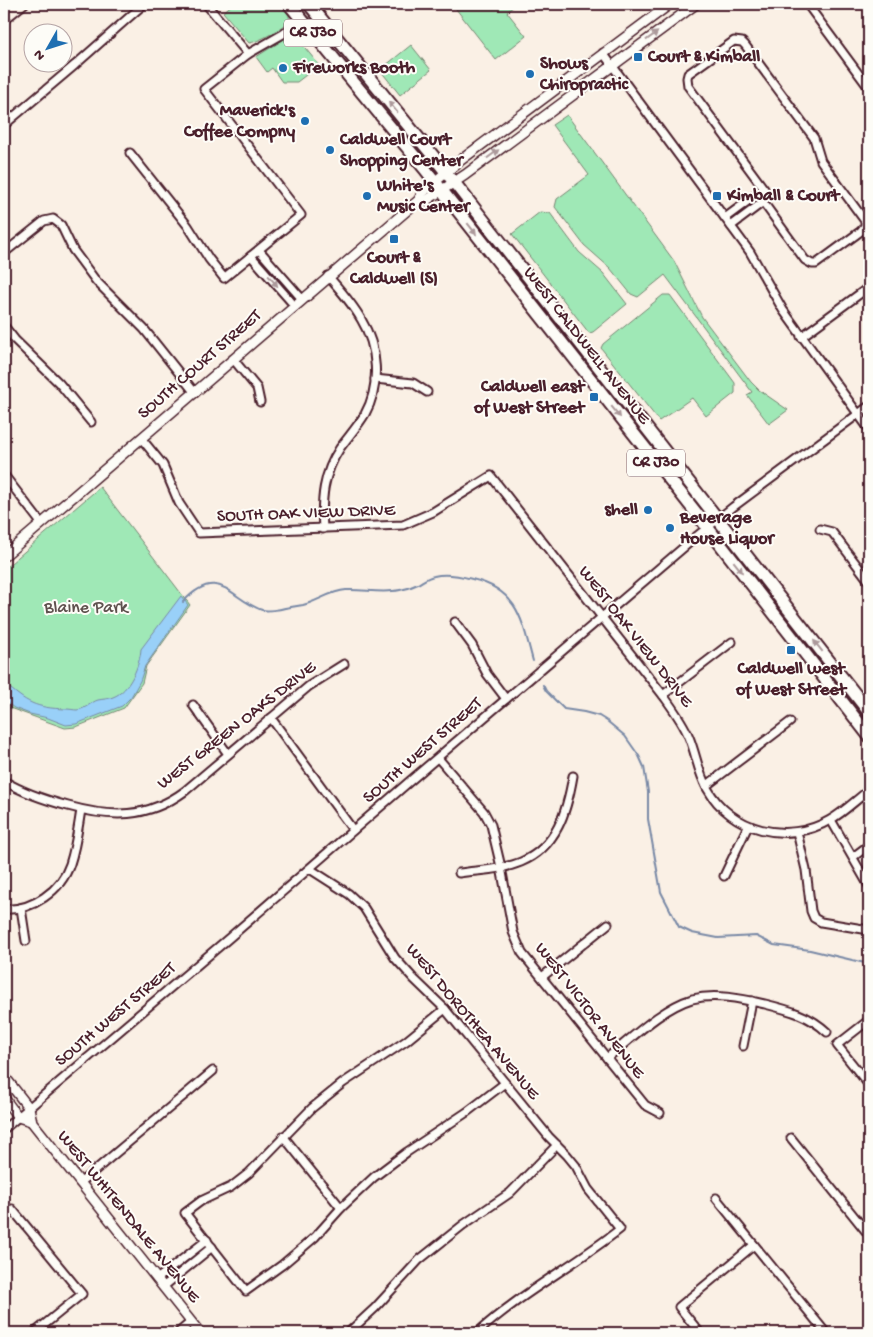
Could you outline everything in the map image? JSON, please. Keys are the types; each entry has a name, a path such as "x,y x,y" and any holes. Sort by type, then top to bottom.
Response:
{"main road":[{"name":"CR J30","path":"289,4 438,186"},
{"path":"299,4 323,31 333,34"},
{"name":"CR J30","path":"309,4 454,182"},
{"name":"WEST CALDWELL AVENUE","path":"454,182 869,712"},
{"name":"WEST CALDWELL AVENUE","path":"438,186 869,736"},
{"path":"523,294 539,303 575,347 587,351"},
{"path":"841,700 860,712 869,724"}],"street":[{"path":"4,125 75,66 144,4"},
{"path":"206,4 248,54"},
{"name":"SOUTH COURT STREET","path":"4,556 195,393 328,276 419,200 427,200 446,172 670,4"},
{"name":"SOUTH COURT STREET","path":"438,186 454,182 696,4"},
{"path":"807,4 869,88"},
{"path":"130,154 188,226 224,278 301,215 204,89 248,54 283,34 302,20"},
{"path":"734,41 742,42 745,45 814,138 821,161 862,216 865,226 819,263 812,264 805,260 763,202 764,189 688,86 687,82 691,72 734,41"},
{"path":"603,53 759,265 783,310 801,337 869,429"},
{"path":"725,218 764,189"},
{"path":"731,226 763,202"},
{"path":"4,254 44,221 53,218 61,225 73,250 96,281 144,329 195,393"},
{"path":"259,250 302,299"},
{"path":"251,256 294,306"},
{"path":"323,529 321,504 325,481 332,462 365,413 372,395 376,369 374,350 369,333 354,308 328,276"},
{"path":"801,337 869,287"},
{"path":"4,326 15,340 59,383 91,422"},
{"path":"233,359 257,388 260,402"},
{"path":"375,379 413,383 427,392"},
{"name":"SOUTH WEST STREET","path":"4,1129 310,869 707,527 869,406"},
{"name":"SOUTH OAK VIEW DRIVE","path":"141,438 163,465 179,503 199,533 403,525 433,512 491,476"},
{"path":"4,475 41,524"},
{"name":"WEST OAK VIEW DRIVE","path":"491,476 680,719 690,739 706,786 713,798 722,808 748,826 770,832 798,832"},
{"path":"820,529 832,532 869,581"},
{"path":"455,622 472,645 487,674 506,699"},
{"path":"663,695 732,642"},
{"name":"WEST GREEN OAKS DRIVE","path":"4,781 20,791 40,799 81,810 118,815 139,813 173,800 309,686 344,664"},
{"path":"193,705 228,754"},
{"path":"271,718 353,830"},
{"path":"706,786 790,722"},
{"name":"WEST VICTOR AVENUE","path":"438,758 484,812 491,825 513,932 522,953 644,1105 660,1113"},
{"path":"459,873 519,863 533,856 545,846 563,820 569,800 572,776"},
{"path":"866,929 821,922 814,918 810,911 806,870 798,832 814,828 831,820 869,790"},
{"path":"4,909 21,908 43,899 63,878 70,865 81,810"},
{"path":"831,820 869,886"},
{"path":"724,876 748,826"},
{"path":"853,857 869,845"},
{"name":"WEST DOROTHEA AVENUE","path":"310,869 349,894 364,908 395,958 446,1009 505,1083 576,1166 588,1189 620,1229 578,1260 534,1288 477,1333"},
{"path":"21,908 26,941"},
{"path":"542,977 608,924"},
{"path":"607,1058 679,1004 707,997 722,996 793,1011 818,1023 827,1032"},
{"path":"743,1046 752,1001"},
{"path":"446,1009 406,1041 343,1083 312,1108 249,1173 231,1187 200,1201 185,1213 246,1291 282,1265 315,1237 341,1208 374,1177 505,1083"},
{"path":"869,1020 837,1045 869,1085"},
{"path":"80,1183 213,1071"},
{"name":"WEST WHITENDALE AVENUE","path":"4,1076 29,1108 31,1121 200,1333"},
{"path":"4,1098 18,1117 31,1121"},
{"path":"283,1136 341,1208"},
{"path":"791,1138 869,1235"},
{"path":"348,1333 376,1308 418,1260 463,1225 510,1193 557,1145"},
{"path":"716,1198 826,1333"},
{"path":"12,1209 82,1294 34,1333"},
{"path":"157,1279 207,1240"},
{"path":"700,1333 679,1307 754,1246"},
{"path":"163,1287 212,1247"},
{"path":"178,1333 191,1322"}],"green space":[{"path":"233,4 279,4 288,13 289,20 283,27 271,34 249,43 223,12"},
{"path":"462,4 516,4 507,12 526,36 496,60 456,9"},
{"path":"297,31 303,38 301,43 319,65 297,82 282,82 272,68 267,72 256,57"},
{"path":"411,45 431,70 400,95 380,70"},
{"path":"567,115 674,261 702,317 751,382 759,390 788,410 769,424 747,395 752,392 665,275 638,297 631,294 610,268 584,245 555,207 557,199 589,175 552,125"},
{"path":"540,212 550,213 579,252 603,273 627,304 593,332 589,333 512,234"},
{"path":"663,295 670,295 735,383 735,393 706,416 692,398 659,421 601,348 603,344"},
{"name":"Blaine Park","path":"100,487 190,605 146,666 142,683 124,708 76,727 65,728 4,706 4,569"}],"water":[{"path":"181,596 188,605 145,666 140,681 131,697 122,706 76,724 66,725 14,708 4,701 4,683 32,703 55,708 76,710 86,707 95,701 111,698 119,694 133,676 139,662 141,649"}],"waterway":[{"path":"183,602 195,591 206,586 215,585 224,588 262,610 273,610 303,605 340,591 393,591 411,587 432,577 443,575 458,576 488,584 509,599 521,620 533,661"},
{"path":"543,685 546,691 564,709 599,716 607,721 625,736 639,756 644,767 648,792 648,819 661,892 679,927 692,933 718,938 756,936 774,945 810,950 869,964"}],"railway":[{"path":"4,26 31,4"}],"place":[{"name":"Court & Kimball","path":"638,57"},
{"name":"Fireworks Booth","path":"283,68"},
{"name":"Shows Chiropractic","path":"530,74"},
{"name":"Maverick's Coffee Compny","path":"305,121"},
{"name":"Caldwell Court Shopping Center","path":"330,150"},
{"name":"White's Music Center","path":"367,196"},
{"name":"Kimball & Court","path":"717,196"},
{"name":"Court & Caldwell (S)","path":"394,239"},
{"name":"Caldwell east of West Street","path":"594,397"},
{"name":"shell","path":"648,510"},
{"name":"Beverage House Liquor","path":"670,528"},
{"name":"Caldwell west of West Street","path":"791,650"}]}
